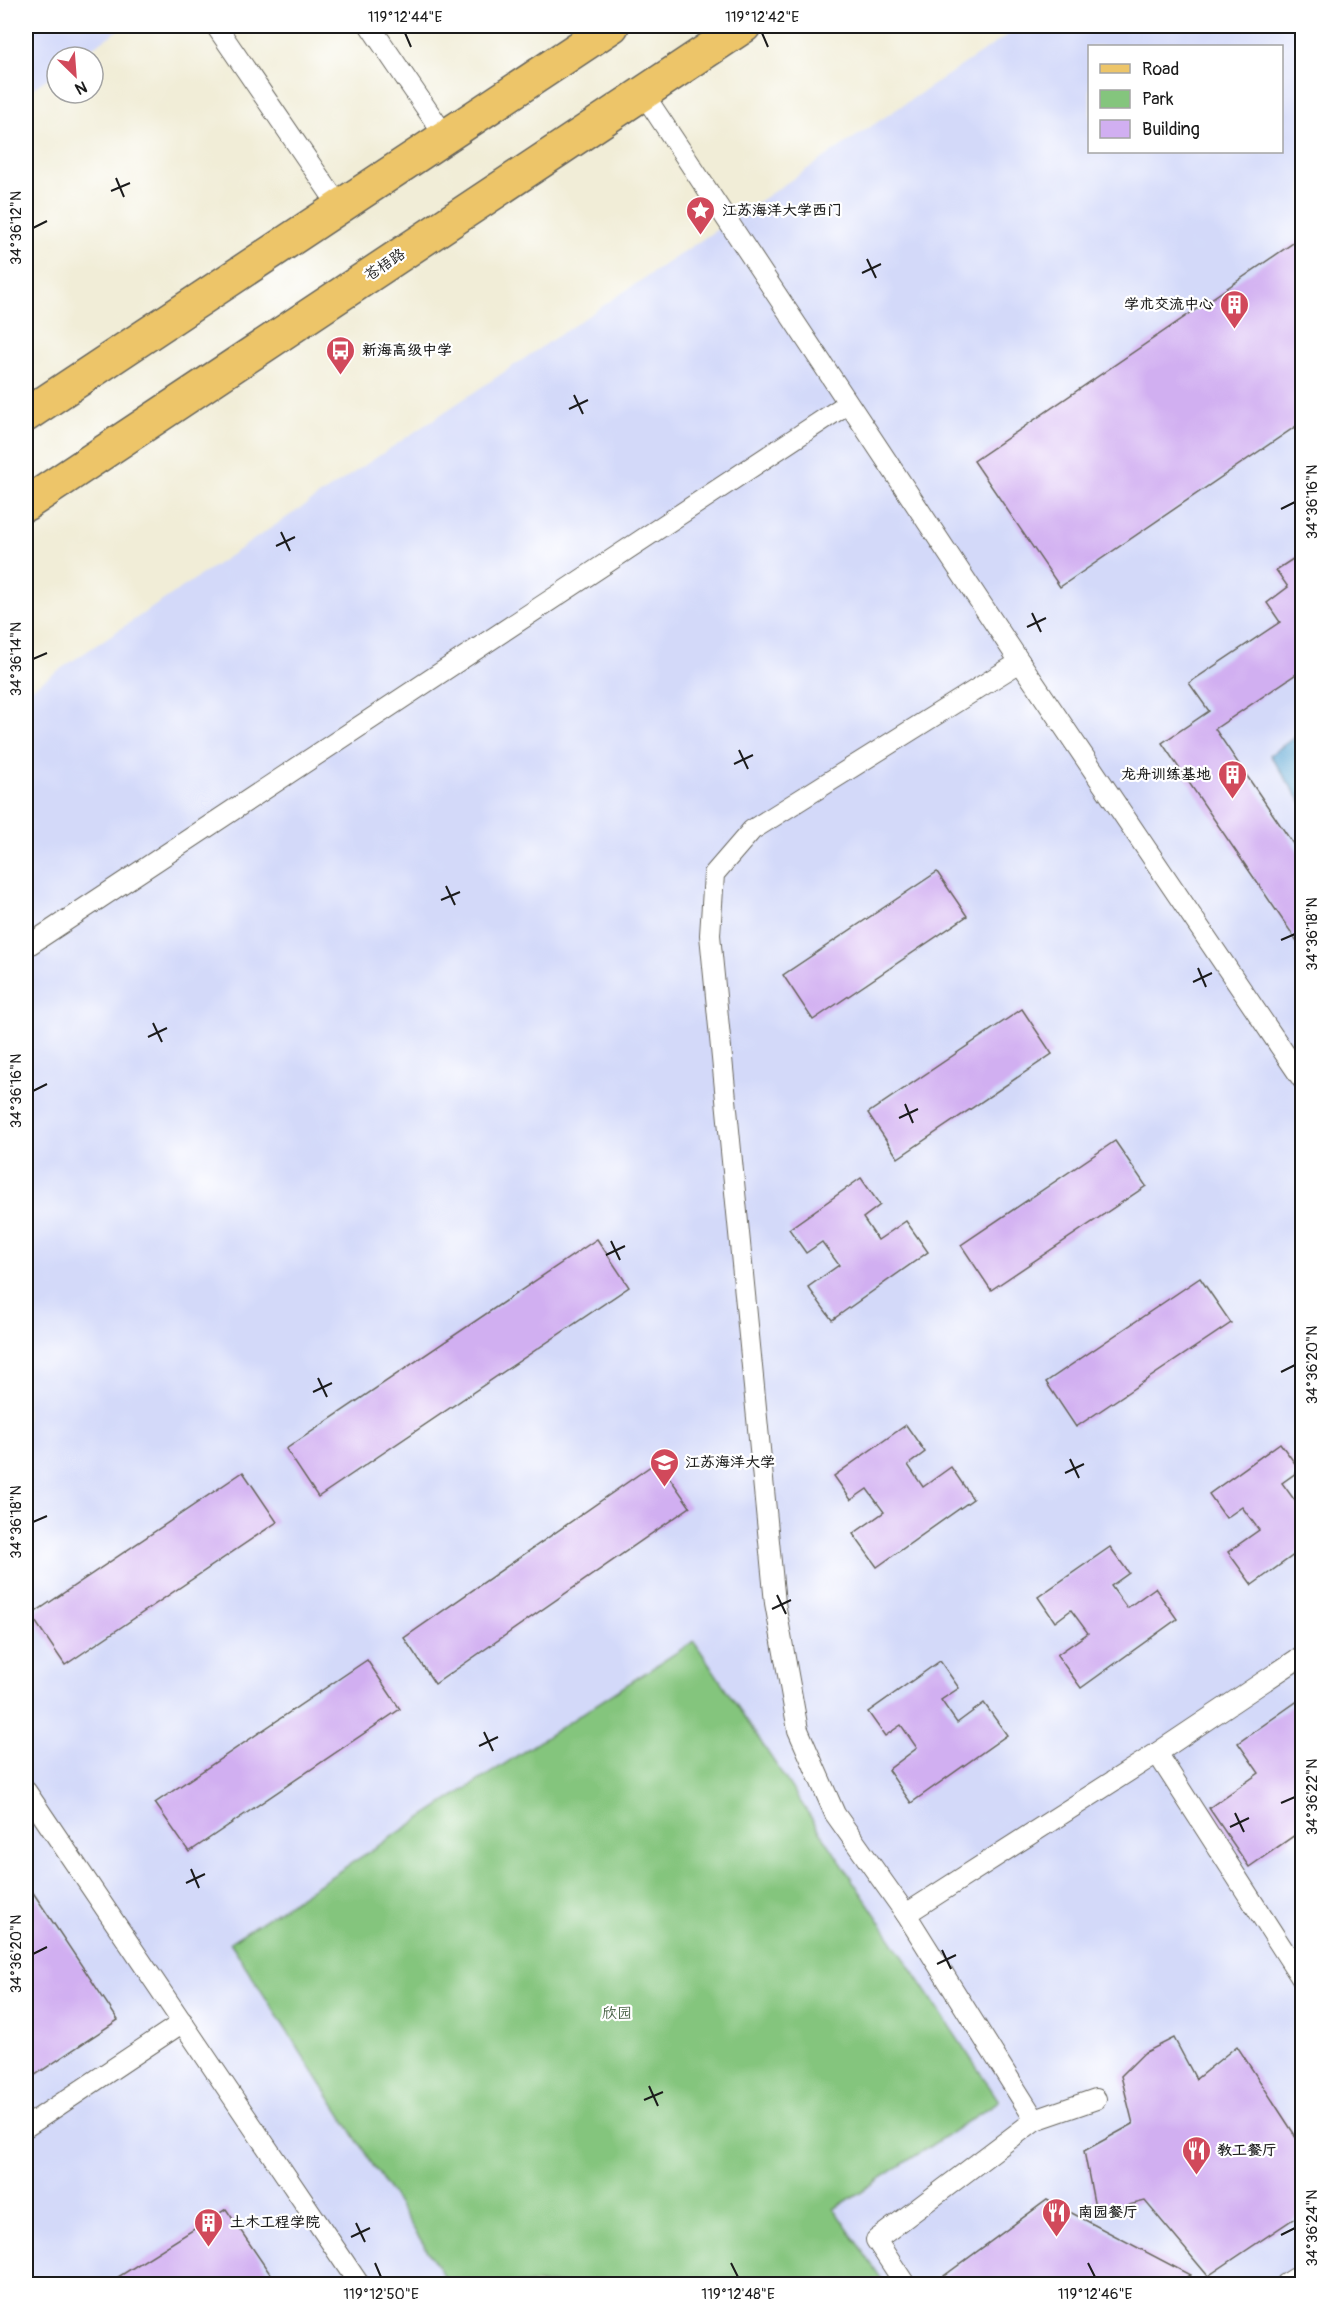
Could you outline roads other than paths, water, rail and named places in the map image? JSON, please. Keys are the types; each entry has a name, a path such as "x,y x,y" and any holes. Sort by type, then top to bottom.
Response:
{"main road":[{"path":"26,415 612,26"},
{"name":"苍梧路","path":"26,504 744,26"}],"lane":[{"path":"216,26 339,206"},
{"path":"370,26 445,136"},
{"path":"643,93 847,404 1302,1079"},
{"path":"26,947 847,404"},
{"path":"1020,662 753,830 714,874 710,935 773,1580 798,1730 835,1814 906,1914 1035,2120"},
{"path":"906,1914 1157,1753 1302,1656"},
{"path":"1157,1753 1302,1980"},
{"path":"26,1791 359,2284"},
{"path":"26,2127 183,2022"},
{"path":"905,2284 876,2241 1035,2120 1096,2099"},
{"path":"1287,2284 1302,2274"}],"water":[{"path":"1302,732 1302,803 1270,755"}],"place":[{"name":"江苏海洋大学西门","path":"701,236"},
{"name":"学术交流中心","path":"1235,330"},
{"name":"新海高级中学","path":"341,376"},
{"name":"龙舟训练基地","path":"1232,800"},
{"name":"江苏海洋大学","path":"664,1488"},
{"name":"教工餐厅","path":"1196,2176"},
{"name":"南园餐厅","path":"1057,2238"},
{"name":"土木工程学院","path":"209,2248"}],"park label":[{"name":"欣园","path":"617,2013"}]}
